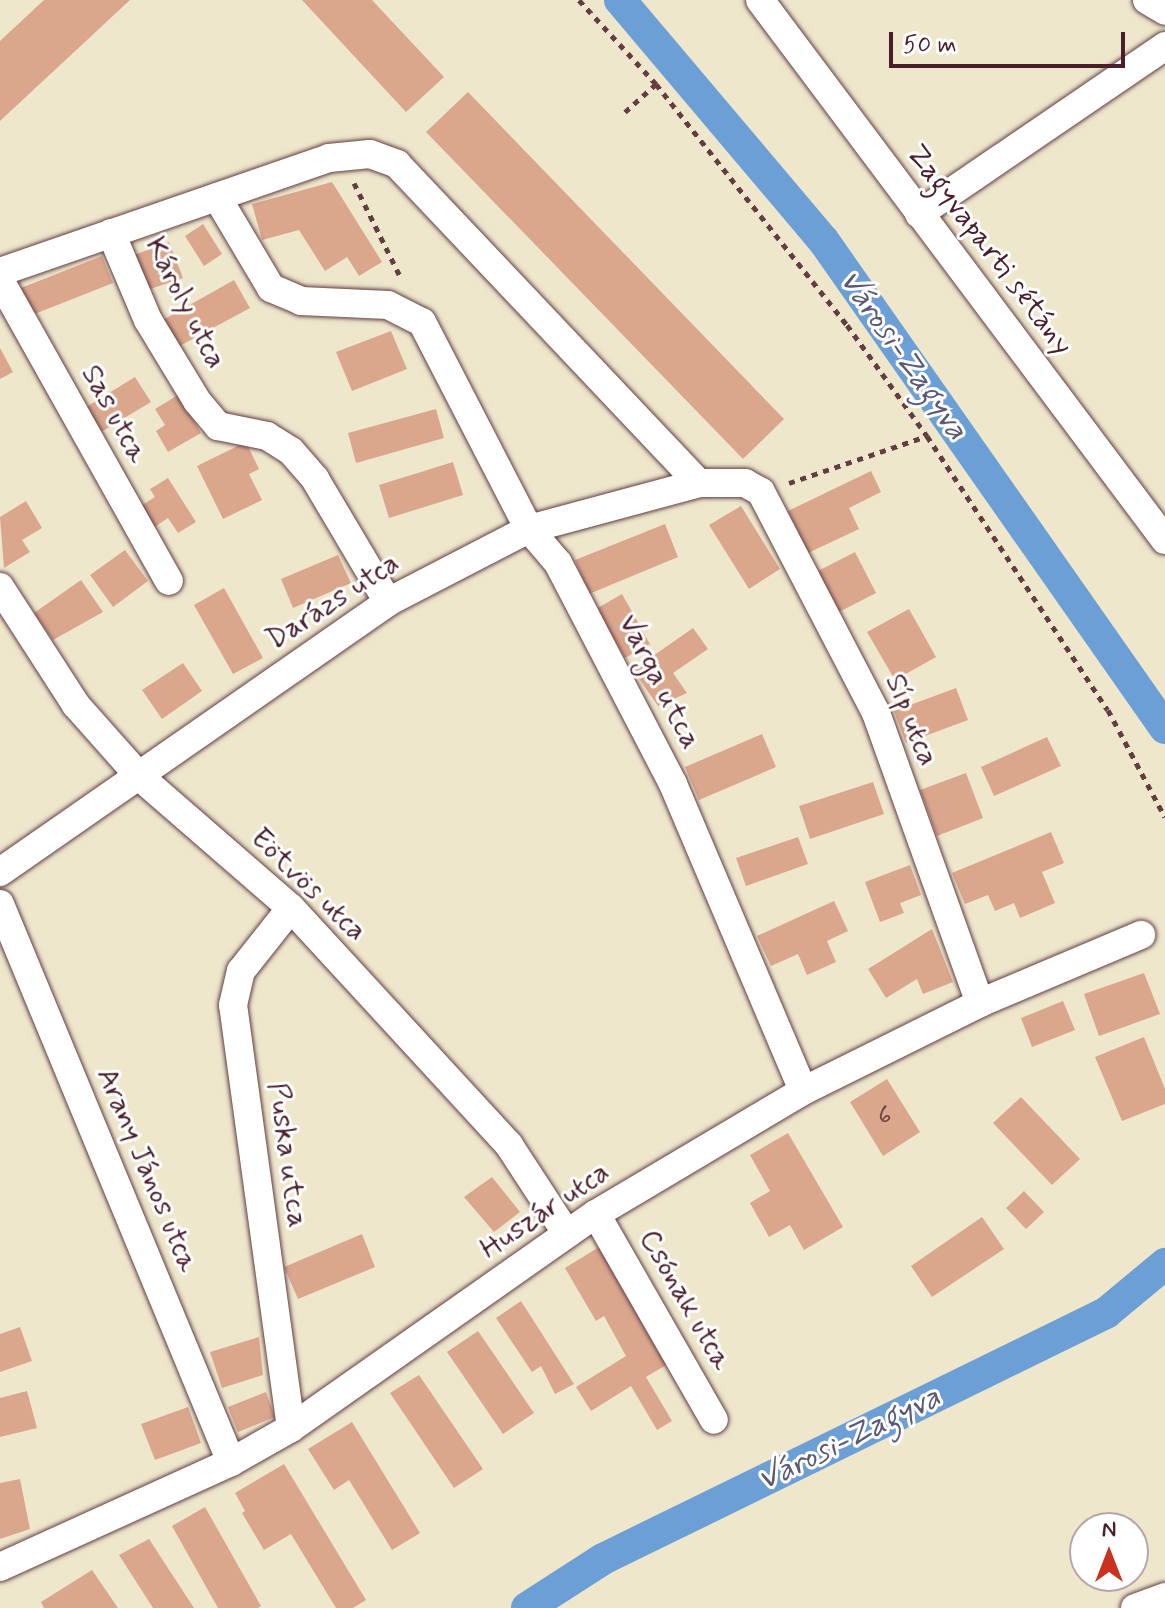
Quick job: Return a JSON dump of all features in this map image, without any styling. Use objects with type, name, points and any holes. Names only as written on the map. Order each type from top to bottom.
[{"type":"street","name":"Zagyvaparti sétány","points":[[760,0],[1165,540]]},
{"type":"street","points":[[1147,0],[1165,11]]},
{"type":"street","points":[[919,214],[1165,46]]},
{"type":"street","points":[[0,272],[341,157],[370,154],[397,164],[699,483]]},
{"type":"street","points":[[217,197],[271,288],[301,301],[388,305],[422,322]]},
{"type":"street","name":"Károly utca","points":[[111,233],[148,320],[197,401],[218,426],[267,436],[291,451],[315,479],[388,602]]},
{"type":"street","name":"Sas utca","points":[[0,280],[169,581]]},
{"type":"street","name":"Varga utca","points":[[422,322],[529,529],[558,563],[673,784],[803,1091]]},
{"type":"street","name":"Darázs utca","points":[[0,872],[388,602],[529,529],[699,483],[753,488]]},
{"type":"street","name":"Síp utca","points":[[753,488],[876,713],[980,1003]]},
{"type":"street","name":"Eötvös utca","points":[[0,587],[76,705],[139,776],[291,908],[509,1145],[567,1234]]},
{"type":"street","name":"Arany János utca","points":[[0,904],[231,1462]]},
{"type":"street","name":"Puska utca","points":[[291,908],[241,971],[233,1005],[291,1428]]},
{"type":"street","name":"Huszár utca","points":[[0,1567],[231,1462],[291,1428],[596,1214],[803,1091],[980,1003],[1141,935]]},
{"type":"street","name":"Csónak utca","points":[[596,1214],[714,1420]]},
{"type":"street","points":[[1135,1608],[1165,1597]]},
{"type":"path","points":[[579,0],[656,84],[847,325],[927,436],[1108,710],[1165,817]]},
{"type":"path","points":[[625,112],[656,84]]},
{"type":"path","points":[[341,157],[422,322]]},
{"type":"path","points":[[753,488],[927,436]]},
{"type":"building","points":[[44,0],[130,0],[0,121],[0,41]]},
{"type":"building","points":[[302,0],[372,0],[444,77],[406,112]]},
{"type":"building","points":[[468,92],[784,419],[743,459],[426,132]]},
{"type":"building","points":[[332,182],[382,262],[359,276],[347,257],[325,271],[299,230],[262,240],[252,204]]},
{"type":"building","points":[[203,224],[222,254],[204,266],[185,236]]},
{"type":"building","points":[[169,242],[183,278],[147,290],[134,255]]},
{"type":"building","points":[[102,256],[113,283],[32,315],[21,288]]},
{"type":"building","points":[[234,280],[250,308],[176,348],[161,321]]},
{"type":"building","points":[[391,331],[407,369],[352,391],[336,352]]},
{"type":"building","points":[[0,348],[13,372],[0,379]]},
{"type":"building","points":[[135,377],[151,402],[101,432],[86,407]]},
{"type":"building","points":[[178,395],[201,433],[168,452],[156,431],[165,425],[155,409]]},
{"type":"building","points":[[436,409],[444,438],[356,463],[348,433]]},
{"type":"building","points":[[246,442],[259,469],[249,474],[262,500],[223,519],[197,466]]},
{"type":"building","points":[[453,462],[463,495],[389,518],[379,485]]},
{"type":"building","points":[[871,471],[881,492],[849,508],[859,529],[808,553],[788,511]]},
{"type":"building","points":[[168,478],[196,522],[178,533],[168,518],[153,528],[139,507],[155,497],[150,489]]},
{"type":"building","points":[[26,501],[42,528],[22,540],[30,552],[4,568],[0,517]]},
{"type":"building","points":[[741,506],[780,569],[749,589],[709,525]]},
{"type":"building","points":[[665,524],[678,557],[589,594],[575,560]]},
{"type":"building","points":[[125,550],[148,581],[113,607],[90,575]]},
{"type":"building","points":[[855,552],[876,593],[839,612],[818,571]]},
{"type":"building","points":[[338,555],[351,583],[293,608],[281,579]]},
{"type":"building","points":[[81,580],[103,612],[53,640],[34,613]]},
{"type":"building","points":[[224,588],[263,658],[233,674],[194,605]]},
{"type":"building","points":[[622,594],[650,644],[625,658],[596,609]]},
{"type":"building","points":[[909,609],[936,657],[895,680],[867,632]]},
{"type":"building","points":[[693,628],[708,649],[673,673],[687,693],[658,706],[633,670]]},
{"type":"building","points":[[183,663],[202,691],[162,719],[142,690]]},
{"type":"building","points":[[956,688],[968,720],[906,743],[894,711]]},
{"type":"building","points":[[762,734],[776,767],[699,800],[685,767]]},
{"type":"building","points":[[1047,737],[1061,766],[994,796],[981,767]]},
{"type":"building","points":[[966,773],[983,818],[937,836],[920,790]]},
{"type":"building","points":[[873,782],[884,814],[810,839],[799,806]]},
{"type":"building","points":[[1051,832],[1064,863],[1042,872],[1055,903],[1020,918],[1014,903],[995,911],[988,895],[965,904],[952,873]]},
{"type":"building","points":[[798,837],[808,864],[746,886],[736,858]]},
{"type":"building","points":[[910,865],[921,895],[900,903],[904,913],[880,922],[865,882]]},
{"type":"building","points":[[834,901],[848,931],[827,941],[836,962],[807,975],[798,954],[771,966],[757,936]]},
{"type":"building","points":[[932,929],[953,982],[923,994],[917,979],[886,998],[868,969]]},
{"type":"building","points":[[1144,973],[1160,1014],[1099,1036],[1084,994]]},
{"type":"building","points":[[1063,1001],[1075,1030],[1032,1047],[1021,1018]]},
{"type":"building","points":[[1144,1037],[1165,1089],[1165,1104],[1122,1121],[1095,1057]]},
{"type":"building","points":[[887,1079],[920,1132],[883,1156],[850,1102]]},
{"type":"building","points":[[1021,1097],[1080,1159],[1052,1185],[993,1123]]},
{"type":"building","points":[[788,1133],[843,1227],[804,1250],[790,1225],[769,1237],[750,1203],[770,1191],[750,1155]]},
{"type":"building","points":[[492,1177],[520,1212],[494,1232],[464,1197]]},
{"type":"building","points":[[1024,1191],[1044,1212],[1026,1229],[1006,1208]]},
{"type":"building","points":[[982,1217],[1004,1249],[932,1297],[911,1266]]},
{"type":"building","points":[[362,1234],[375,1267],[298,1299],[284,1267]]},
{"type":"building","points":[[599,1247],[666,1365],[646,1377],[672,1421],[657,1430],[631,1386],[591,1411],[576,1387],[626,1356],[604,1316],[596,1321],[565,1268]]},
{"type":"building","points":[[521,1301],[574,1384],[555,1394],[541,1366],[532,1372],[496,1318]]},
{"type":"building","points":[[20,1327],[32,1361],[0,1372],[0,1334]]},
{"type":"building","points":[[478,1331],[534,1413],[503,1434],[447,1352]]},
{"type":"building","points":[[259,1337],[263,1375],[222,1388],[210,1352]]},
{"type":"building","points":[[419,1375],[483,1469],[454,1488],[390,1393]]},
{"type":"building","points":[[27,1391],[37,1428],[0,1437],[0,1398]]},
{"type":"building","points":[[266,1392],[275,1417],[238,1432],[228,1407]]},
{"type":"building","points":[[188,1407],[201,1443],[155,1460],[141,1424]]},
{"type":"building","points":[[352,1422],[420,1533],[392,1550],[349,1480],[334,1490],[308,1449]]},
{"type":"building","points":[[284,1464],[366,1600],[353,1608],[336,1608],[291,1534],[264,1550],[242,1513],[245,1511],[235,1493]]},
{"type":"building","points":[[20,1479],[30,1529],[0,1539],[0,1483]]},
{"type":"building","points":[[205,1507],[261,1606],[258,1608],[218,1608],[172,1526]]},
{"type":"building","points":[[149,1539],[194,1608],[153,1608],[119,1555]]},
{"type":"building","points":[[92,1570],[118,1608],[44,1608],[41,1602]]},
{"type":"waterway","name":"Városi-Zagyva","points":[[620,0],[823,240],[1165,728]]},
{"type":"waterway","name":"Városi-Zagyva","points":[[527,1608],[603,1559],[1106,1313],[1165,1264]]}]
